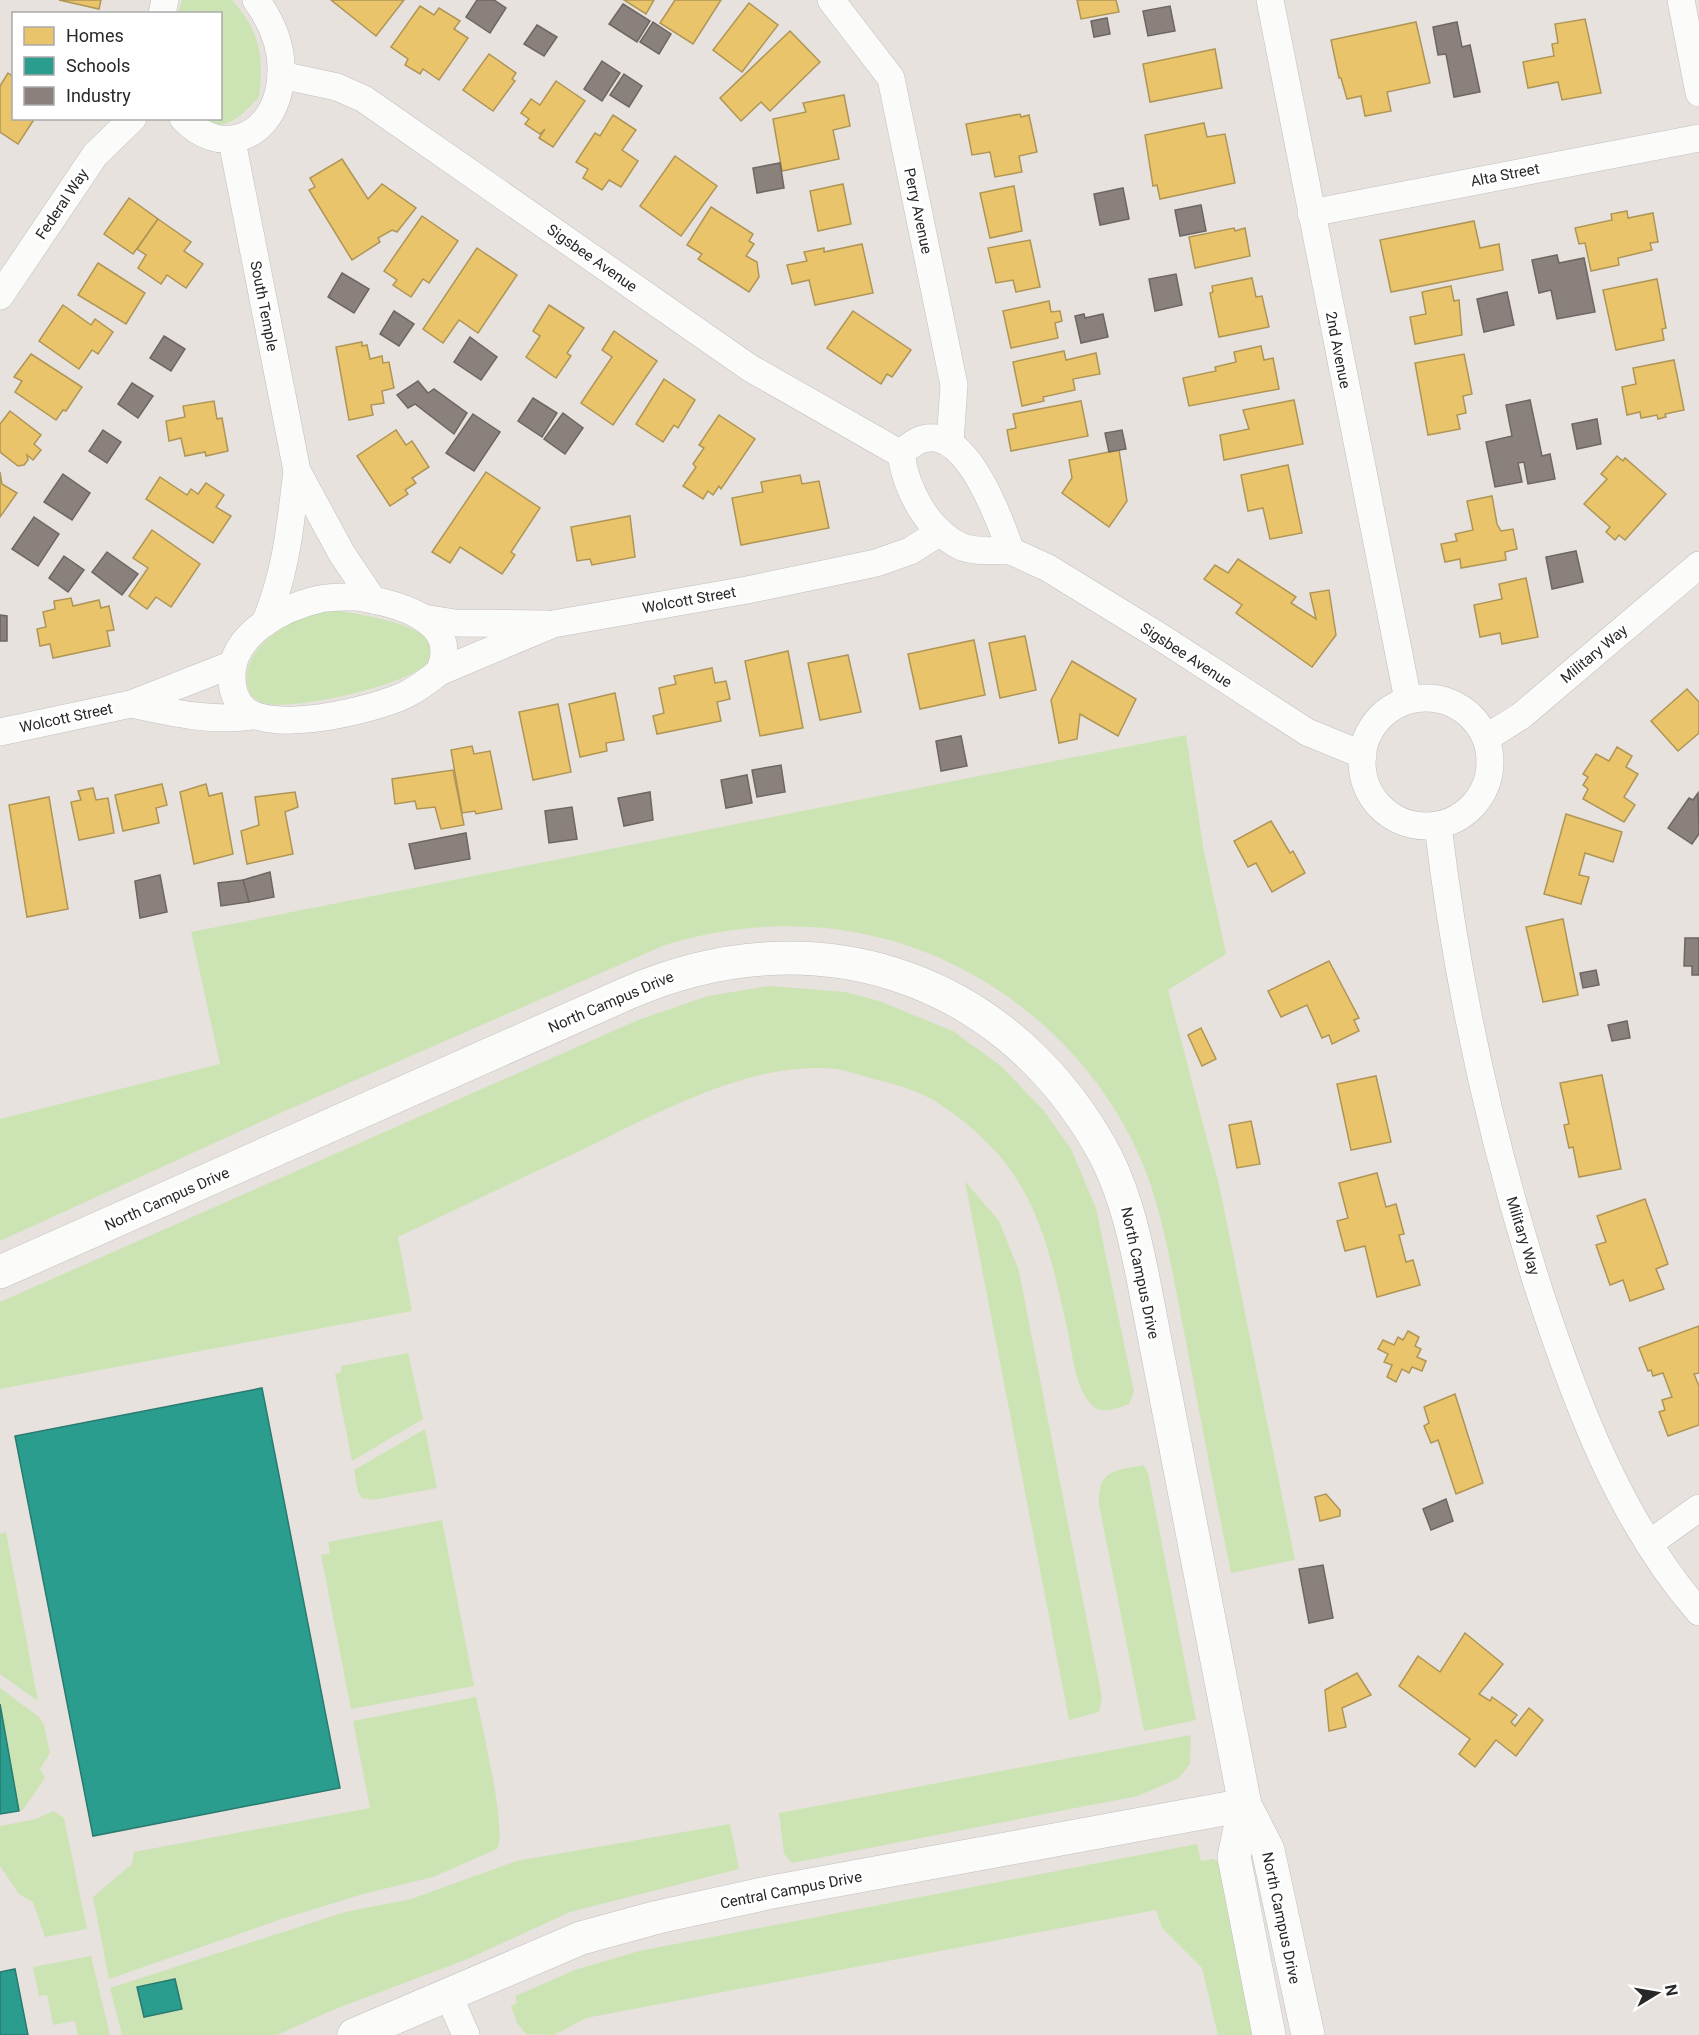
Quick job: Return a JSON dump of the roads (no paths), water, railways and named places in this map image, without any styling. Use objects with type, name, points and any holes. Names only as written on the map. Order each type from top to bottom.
[{"type":"main road","name":"North Campus Drive","points":[[0,1272],[657,980],[715,963],[774,957],[837,960],[872,967],[951,997],[988,1020],[1023,1047],[1052,1077],[1078,1110],[1100,1146],[1119,1187],[1133,1229],[1142,1273],[1245,1805],[1268,1850],[1308,2035]]},
{"type":"main road","name":"North Campus Drive","points":[[1245,1805],[1234,1857],[1269,2035]]},
{"type":"main road","name":"Central Campus Drive","points":[[354,2035],[581,1938],[658,1917],[784,1890],[1245,1805]]},
{"type":"street","points":[[185,120],[201,133],[216,140],[232,141],[246,136],[268,115],[275,104],[281,75],[276,33],[255,0]]},
{"type":"street","name":"Perry Avenue","points":[[831,0],[891,78],[954,385],[950,442]]},
{"type":"street","name":"2nd Avenue","points":[[1270,0],[1408,700]]},
{"type":"street","points":[[1681,0],[1699,93]]},
{"type":"street","name":"Sigsbee Avenue","points":[[281,75],[318,82],[364,99],[750,368],[901,454],[913,493],[940,532],[961,546],[977,550],[1011,551],[1048,568],[1162,638],[1298,727],[1363,755]]},
{"type":"street","name":"Federal Way","points":[[0,296],[95,155],[131,120]]},
{"type":"street","name":"Alta Street","points":[[1311,213],[1699,138]]},
{"type":"street","name":"South Temple","points":[[232,141],[297,471],[290,542],[275,599],[265,623]]},
{"type":"street","points":[[901,454],[909,446],[920,441],[940,439],[959,448],[998,515],[1011,551]]},
{"type":"street","name":"South Temple","points":[[297,471],[342,554],[372,600]]},
{"type":"street","name":"Wolcott Street","points":[[131,704],[182,715],[228,720],[254,716],[276,720],[302,719],[356,711],[404,696],[439,672],[553,624],[747,590],[876,563],[910,551],[940,532]]},
{"type":"street","name":"Military Way","points":[[1486,738],[1521,716],[1699,565]]},
{"type":"street","points":[[254,716],[242,708],[235,698],[232,686],[232,664],[242,645],[265,623],[282,613],[322,598],[357,597],[388,603],[423,618],[454,623],[553,624]]},
{"type":"street","points":[[423,618],[443,640],[445,651],[439,672]]},
{"type":"street","name":"Wolcott Street","points":[[0,732],[131,704],[232,664]]},
{"type":"street","points":[[1439,699],[1459,706],[1475,720],[1486,738],[1491,761],[1488,783],[1476,804],[1459,819],[1438,826],[1418,827],[1399,821],[1383,810],[1370,794],[1363,775],[1363,755],[1367,737],[1377,721],[1391,709],[1408,700],[1439,699]]},
{"type":"street","name":"Military Way","points":[[1438,826],[1448,906],[1481,1079],[1510,1196],[1552,1330],[1612,1479],[1650,1543],[1699,1612]]},
{"type":"street","points":[[1650,1543],[1699,1508]]},
{"type":"street","points":[[448,1994],[466,2035]]}]
